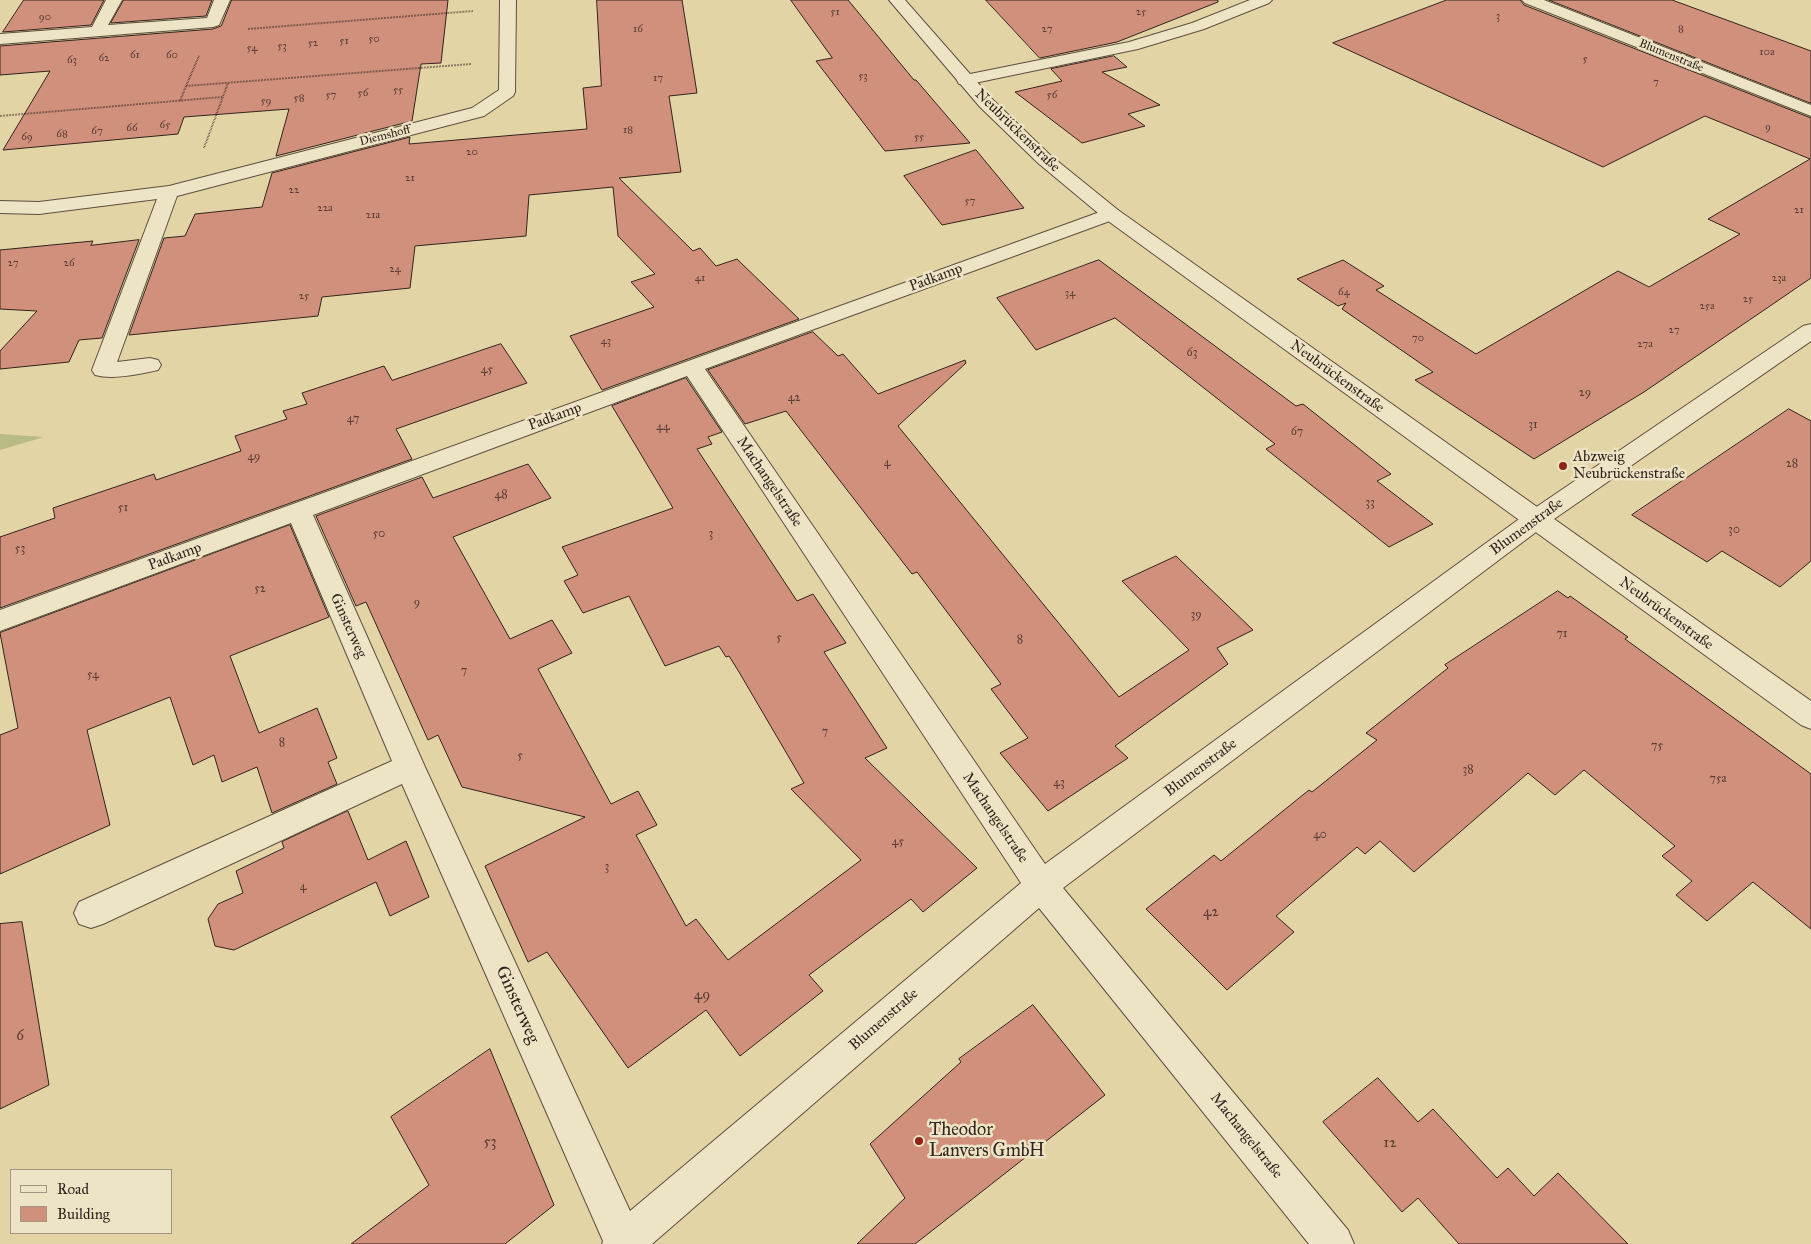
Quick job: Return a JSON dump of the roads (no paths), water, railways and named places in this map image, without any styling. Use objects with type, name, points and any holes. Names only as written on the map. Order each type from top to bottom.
[{"type":"street","points":[[97,31],[114,0]]},
{"type":"street","points":[[0,39],[97,31],[211,27],[222,0]]},
{"type":"street","name":"Neubrückenstraße","points":[[897,0],[965,80],[1044,159],[1111,214],[1811,718]]},
{"type":"street","points":[[965,80],[1132,46],[1198,26],[1264,0]]},
{"type":"street","name":"Blumenstraße","points":[[1530,0],[1811,111]]},
{"type":"street","name":"Diemshoff","points":[[0,207],[39,208],[169,192],[478,112],[507,92],[508,4]]},
{"type":"street","points":[[150,365],[103,370],[169,192]]},
{"type":"street","name":"Padkamp","points":[[0,621],[1111,214]]},
{"type":"street","name":"Blumenstraße","points":[[623,1243],[1041,886],[1535,520],[1811,331]]},
{"type":"street","name":"Machangelstraße","points":[[692,366],[1041,886],[1334,1244]]},
{"type":"street","name":"Ginsterweg","points":[[299,512],[410,767],[623,1243]]},
{"type":"street","points":[[91,913],[410,767]]},
{"type":"place","name":"Abzweig Neubrückenstraße","points":[[1563,466]]},
{"type":"place","name":"Theodor Lanvers GmbH","points":[[919,1141]]}]
